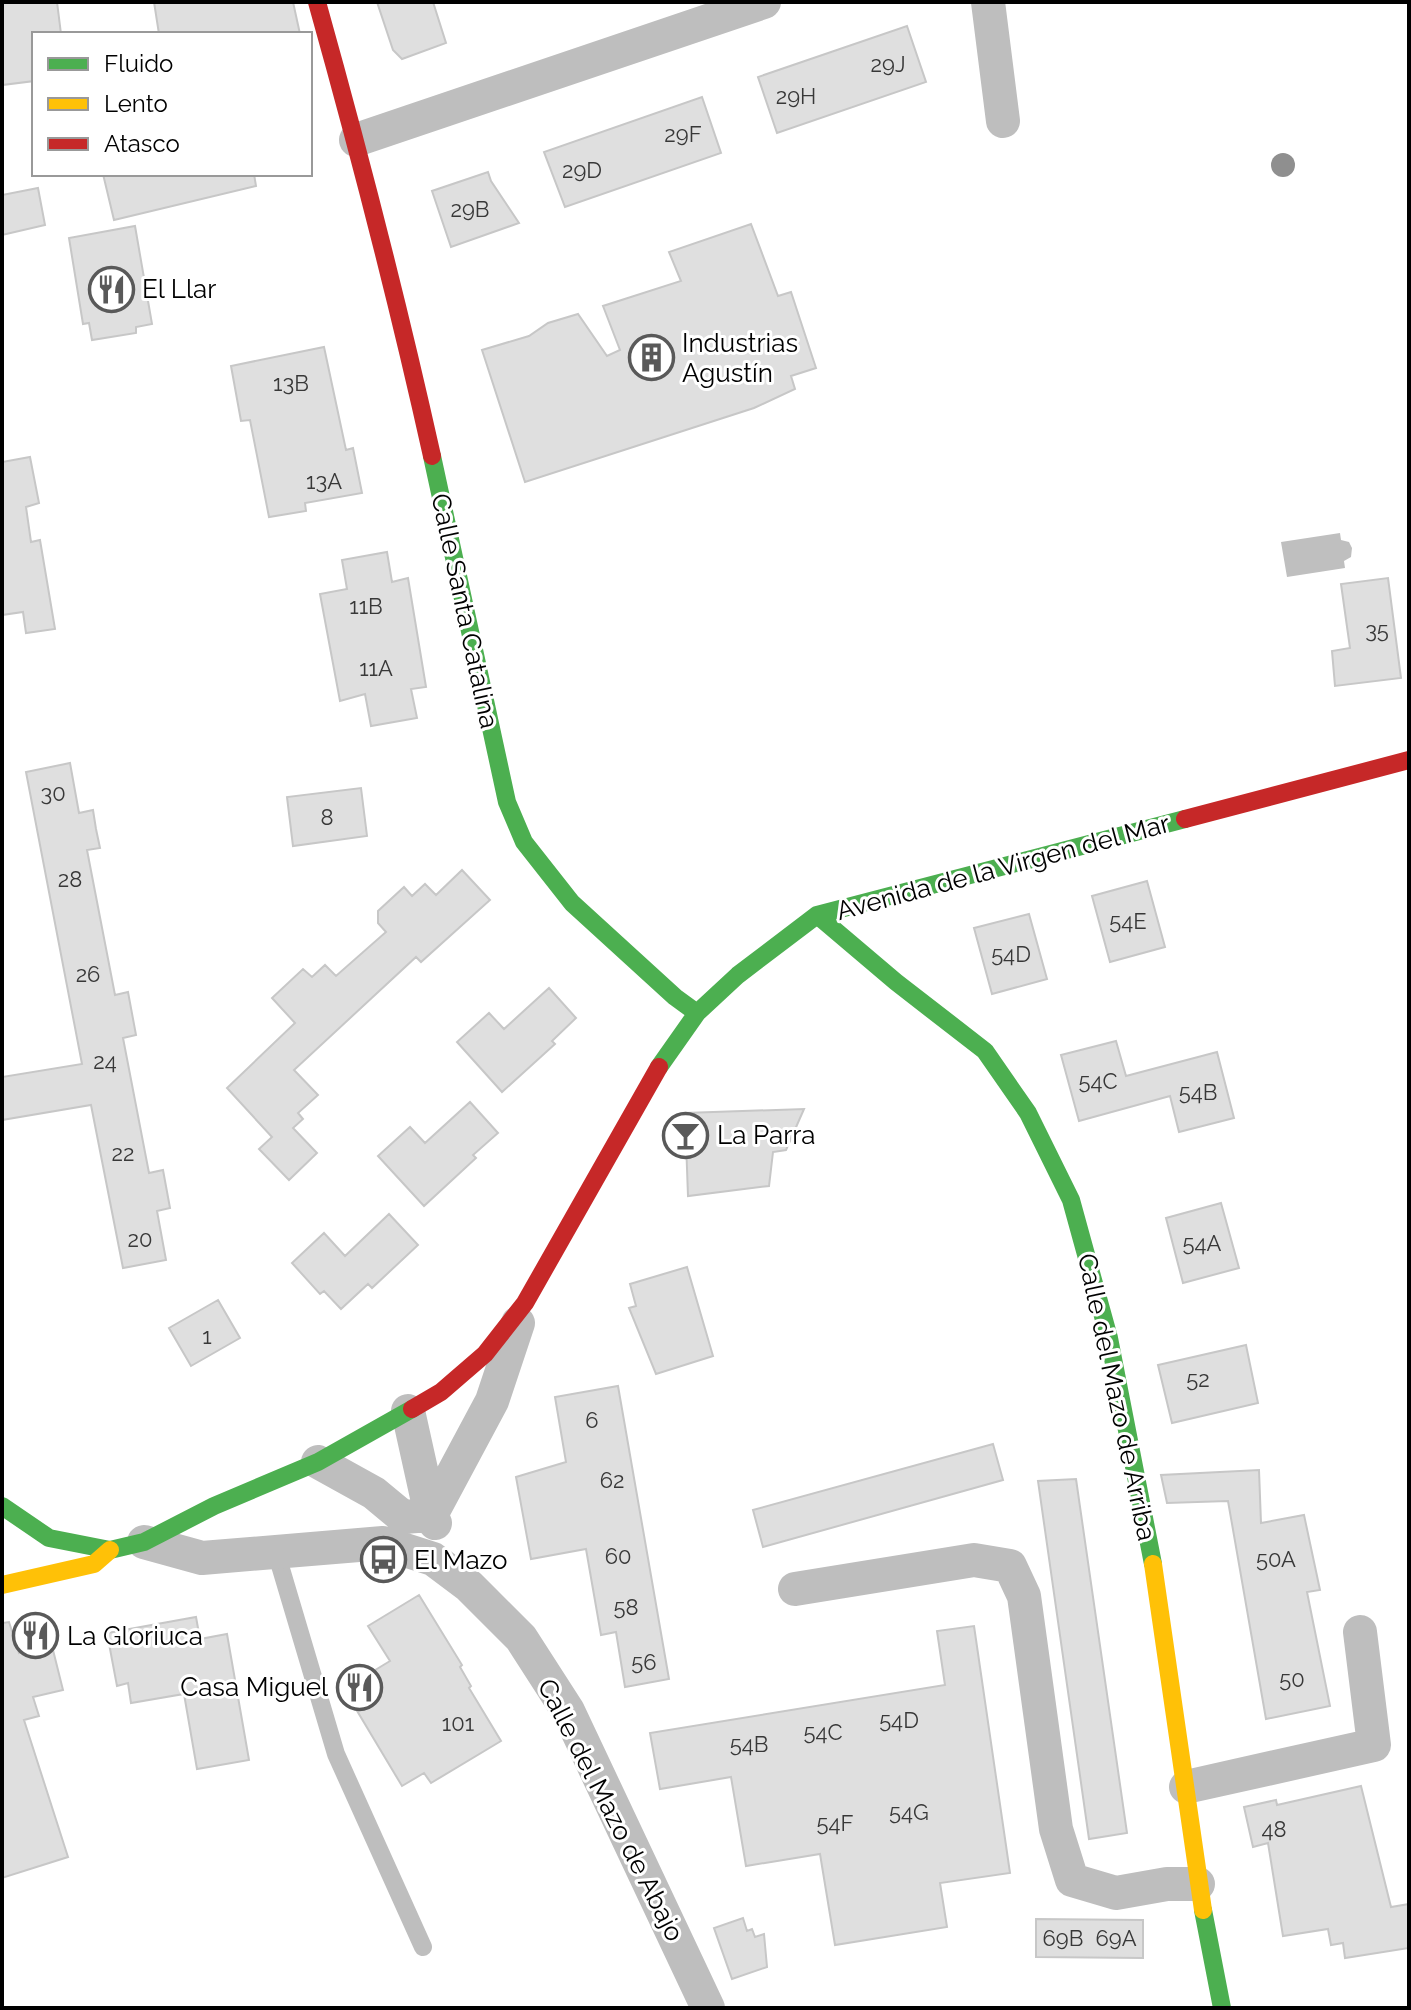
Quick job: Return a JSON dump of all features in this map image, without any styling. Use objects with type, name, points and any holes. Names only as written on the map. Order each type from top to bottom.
[{"type":"street","name":"Calle Santa Catalina","points":[[317,2],[356,140],[407,343],[507,802],[524,842],[572,903],[675,997],[697,1013]]},
{"type":"street","points":[[356,140],[764,2]]},
{"type":"street","points":[[988,2],[1003,121]]},
{"type":"street","name":"Avenida de la Virgen del Mar","points":[[2,1506],[49,1538],[110,1550],[144,1542],[214,1506],[318,1462],[441,1392],[485,1354],[525,1303],[659,1067],[697,1013],[738,975],[817,915],[1409,760]]},
{"type":"street","name":"Calle del Mazo de Arriba","points":[[817,915],[985,1051],[1028,1113],[1071,1200],[1109,1338],[1155,1575],[1198,1884],[1222,2008]]},
{"type":"street","points":[[318,1462],[374,1493],[403,1517],[431,1515],[492,1401],[525,1303]]},
{"type":"street","name":"Calle del Mazo de Abajo","points":[[408,1411],[431,1515],[469,1586]]},
{"type":"street","name":"Avenida de la Virgen del Mar","points":[[144,1542],[202,1558],[383,1543]]},
{"type":"street","name":"Calle del Mazo de Abajo","points":[[383,1543],[433,1559],[469,1586],[521,1638],[568,1711],[708,2008]]},
{"type":"street","name":"Avenida de la Virgen del Mar","points":[[2,1585],[94,1564],[110,1550]]},
{"type":"street","points":[[795,1589],[974,1560],[1010,1566],[1024,1596],[1056,1829],[1072,1880],[1116,1893],[1167,1884],[1198,1884]]},
{"type":"street","points":[[1186,1787],[1374,1745],[1360,1632]]},
{"type":"lane","points":[[276,1552],[336,1754],[423,1947]]},
{"type":"shaded area","points":[[1340,533],[1341,540],[1349,542],[1352,548],[1351,557],[1344,561],[1345,568],[1287,577],[1281,542]]},
{"type":"building","points":[[2,2],[57,2],[61,32],[32,32],[32,81],[2,85]]},
{"type":"building","points":[[154,2],[293,2],[300,32],[159,32]]},
{"type":"building","points":[[377,2],[433,2],[446,43],[402,59],[393,50]]},
{"type":"building","points":[[907,26],[926,82],[777,133],[758,77]]},
{"type":"building","points":[[702,97],[721,153],[565,207],[544,152]]},
{"type":"building","points":[[488,172],[519,223],[451,247],[432,191]]},
{"type":"building","points":[[103,176],[254,176],[256,186],[114,220]]},
{"type":"building","points":[[38,188],[45,225],[2,235],[2,195]]},
{"type":"building","name":"Industrias Agustín","points":[[751,224],[778,296],[791,292],[816,368],[791,376],[795,389],[754,408],[525,482],[482,350],[529,336],[548,323],[578,314],[607,356],[620,350],[603,306],[681,281],[669,252]]},
{"type":"building","name":"El Llar","points":[[135,226],[152,324],[136,327],[136,333],[92,340],[89,323],[83,324],[69,238]]},
{"type":"building","points":[[324,347],[346,450],[353,448],[362,493],[305,503],[306,511],[269,517],[250,420],[241,421],[231,366]]},
{"type":"building","points":[[30,457],[39,503],[26,507],[31,542],[40,540],[55,629],[26,633],[23,612],[2,615],[2,462]]},
{"type":"building","points":[[387,552],[392,582],[408,578],[426,687],[411,689],[417,718],[371,726],[365,694],[340,701],[320,594],[347,589],[342,560]]},
{"type":"building","points":[[1388,578],[1401,678],[1335,686],[1332,651],[1350,648],[1341,584]]},
{"type":"building","points":[[70,763],[79,813],[93,810],[100,848],[87,850],[115,995],[128,992],[136,1035],[123,1038],[149,1173],[163,1170],[170,1208],[157,1211],[166,1260],[123,1268],[91,1105],[2,1120],[2,1077],[82,1064],[26,772]]},
{"type":"building","points":[[361,788],[367,836],[293,846],[287,797]]},
{"type":"building","points":[[462,870],[490,900],[421,962],[416,957],[294,1070],[318,1095],[298,1113],[303,1119],[293,1128],[317,1153],[289,1180],[259,1149],[272,1137],[227,1088],[295,1023],[272,998],[303,969],[312,977],[325,965],[336,976],[386,932],[378,923],[378,911],[404,887],[412,896],[425,884],[436,895]]},
{"type":"building","points":[[1147,881],[1165,947],[1110,962],[1092,896]]},
{"type":"building","points":[[1029,914],[1047,979],[992,994],[974,928]]},
{"type":"building","points":[[549,988],[576,1018],[552,1041],[555,1044],[502,1092],[457,1042],[489,1013],[504,1029]]},
{"type":"building","points":[[1116,1041],[1126,1076],[1217,1052],[1234,1118],[1179,1132],[1170,1096],[1079,1121],[1061,1055]]},
{"type":"building","points":[[470,1102],[498,1133],[424,1206],[378,1156],[410,1127],[425,1143]]},
{"type":"building","points":[[804,1109],[786,1150],[773,1152],[769,1186],[688,1196],[685,1113]]},
{"type":"building","points":[[1221,1203],[1239,1268],[1183,1283],[1166,1218]]},
{"type":"building","points":[[389,1214],[418,1245],[372,1288],[368,1284],[341,1309],[324,1291],[320,1294],[292,1263],[324,1233],[345,1256]]},
{"type":"building","points":[[687,1267],[713,1356],[656,1374],[629,1308],[636,1306],[630,1284]]},
{"type":"building","points":[[218,1300],[240,1338],[191,1366],[169,1328]]},
{"type":"building","points":[[1246,1345],[1258,1403],[1172,1423],[1158,1365]]},
{"type":"building","points":[[618,1386],[669,1679],[625,1687],[616,1632],[601,1635],[586,1549],[531,1559],[516,1477],[566,1462],[555,1397]]},
{"type":"building","points":[[993,1444],[1003,1480],[763,1547],[753,1510]]},
{"type":"building","points":[[1259,1470],[1261,1523],[1304,1515],[1320,1590],[1307,1592],[1330,1706],[1266,1719],[1228,1501],[1167,1503],[1161,1475]]},
{"type":"building","points":[[1076,1479],[1127,1833],[1089,1839],[1038,1481]]},
{"type":"building","points":[[419,1595],[462,1665],[460,1667],[471,1686],[469,1688],[501,1741],[431,1783],[424,1773],[402,1786],[344,1689],[390,1661],[368,1626]]},
{"type":"building","points":[[196,1617],[200,1639],[227,1634],[249,1760],[197,1769],[184,1694],[131,1703],[128,1683],[117,1686],[107,1633]]},
{"type":"building","points":[[9,1622],[19,1653],[22,1652],[17,1634],[47,1626],[63,1690],[33,1697],[39,1716],[24,1720],[68,1857],[2,1878],[2,1623]]},
{"type":"building","points":[[974,1626],[1010,1873],[940,1883],[947,1927],[835,1945],[820,1854],[746,1866],[731,1777],[660,1789],[650,1733],[945,1685],[937,1631]]},
{"type":"building","points":[[1361,1786],[1391,1907],[1409,1904],[1409,1948],[1345,1958],[1343,1943],[1331,1945],[1328,1929],[1283,1936],[1268,1843],[1253,1847],[1244,1807],[1276,1800],[1277,1805]]},
{"type":"building","points":[[743,1918],[747,1931],[752,1929],[755,1937],[764,1934],[767,1967],[732,1979],[714,1928]]},
{"type":"building","points":[[1036,1919],[1143,1920],[1143,1958],[1036,1957]]},
{"type":"traffic: fast","points":[[432,456],[507,802],[524,842],[572,903],[675,997],[697,1013]]},
{"type":"traffic: fast","points":[[659,1067],[697,1013],[738,975],[817,915],[1185,819]]},
{"type":"traffic: fast","points":[[817,915],[985,1051],[1028,1113],[1071,1200],[1109,1338],[1153,1564]]},
{"type":"traffic: fast","points":[[2,1506],[49,1538],[110,1550],[144,1542],[214,1506],[318,1462],[412,1409]]},
{"type":"traffic: fast","points":[[1203,1910],[1222,2008]]},
{"type":"traffic: slow","points":[[2,1585],[94,1564],[110,1550]]},
{"type":"traffic: slow","points":[[1153,1564],[1203,1910]]},
{"type":"traffic: jam","points":[[317,2],[378,228],[432,456]]},
{"type":"traffic: jam","points":[[1185,819],[1409,760]]},
{"type":"traffic: jam","points":[[412,1409],[441,1392],[485,1354],[525,1303],[659,1067]]},
{"type":"place","name":"El Llar","points":[[111,289]]},
{"type":"place","name":"Industrias Agustín","points":[[651,358]]},
{"type":"place","name":"La Parra","points":[[686,1135]]},
{"type":"place","name":"El Mazo","points":[[383,1560]]},
{"type":"place","name":"La Gloriuca","points":[[36,1636]]},
{"type":"place","name":"Casa Miguel","points":[[359,1687]]}]
